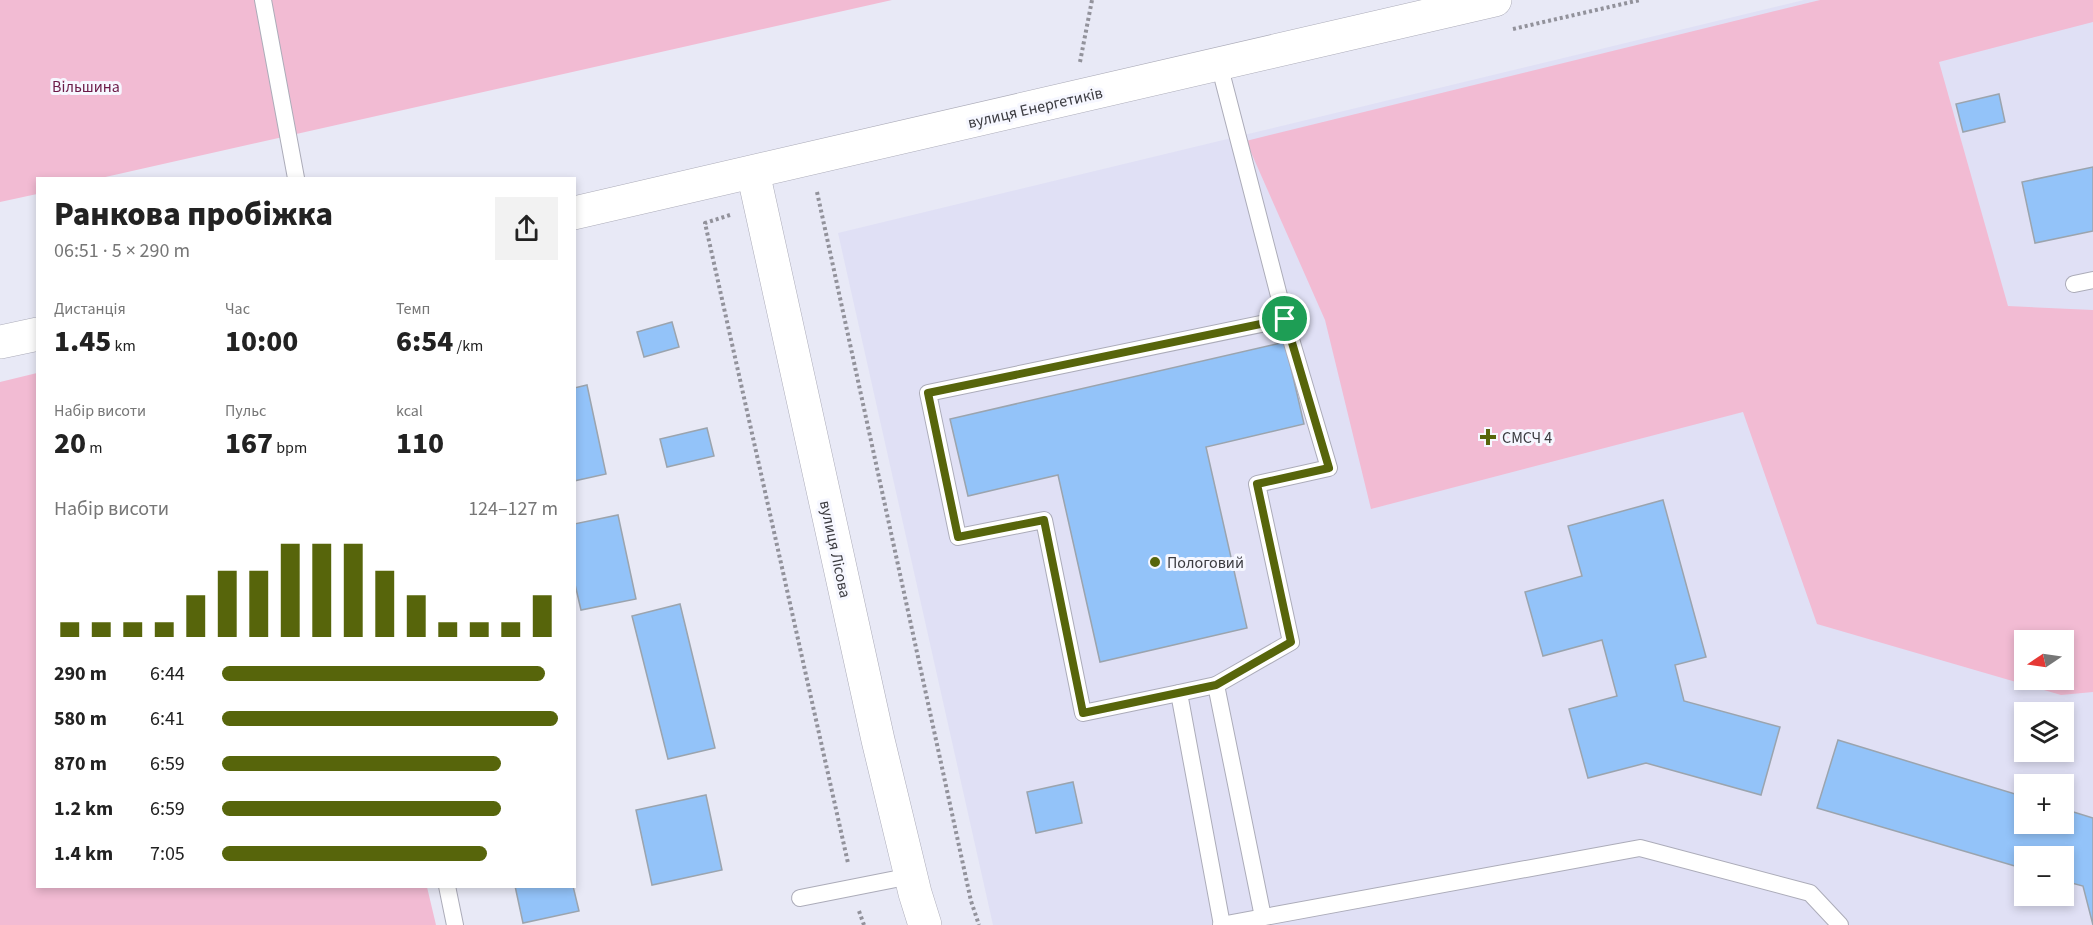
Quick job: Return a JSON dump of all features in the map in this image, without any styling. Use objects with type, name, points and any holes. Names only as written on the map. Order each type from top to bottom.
[{"type":"main road","name":"вулиця Енергетиків","points":[[576,213],[1219,64],[1498,16]]},
{"type":"main road","name":"вулиця Лісова","points":[[753,172],[878,740],[925,925]]},
{"type":"main road","points":[[0,342],[36,334]]},
{"type":"lane","points":[[263,0],[296,177]]},
{"type":"lane","points":[[1219,64],[1285,319],[1329,468],[1257,484],[1291,642],[1216,685],[1083,713],[1044,520],[958,537],[928,393],[1285,319]]},
{"type":"lane","points":[[2074,284],[2093,280]]},
{"type":"lane","points":[[1216,685],[1263,917]]},
{"type":"lane","points":[[1179,693],[1222,925],[1640,848],[1810,893],[1840,925]]},
{"type":"lane","points":[[800,898],[911,876]]},
{"type":"lane","points":[[447,888],[455,925]]},
{"type":"path","points":[[1072,98],[1092,0]]},
{"type":"path","points":[[1498,16],[1640,0]]},
{"type":"path","points":[[828,189],[705,223],[853,888],[864,925]]},
{"type":"path","points":[[817,192],[971,901],[979,925]]},
{"type":"shaded area","name":"СМСЧ 4","points":[[1804,0],[2093,0],[2093,925],[993,925],[838,233]]},
{"type":"green space","name":"Вільшина","points":[[0,0],[892,0],[105,177],[36,177],[36,194],[0,202]]},
{"type":"green space","points":[[1820,0],[2093,0],[2093,22],[1939,62],[2008,306],[2093,310],[2093,692],[2061,695],[2044,690],[2074,690],[2074,630],[2014,630],[2014,681],[1817,624],[1743,412],[1371,509],[1325,320],[1246,141]]},
{"type":"green space","points":[[36,373],[36,888],[427,888],[436,925],[0,925],[0,382]]},
{"type":"building","points":[[1999,94],[2005,122],[1963,132],[1956,104]]},
{"type":"building","points":[[2093,167],[2093,231],[2035,243],[2022,182]]},
{"type":"building","points":[[672,322],[679,347],[644,357],[637,332]]},
{"type":"building","name":"Пологовий","points":[[1285,342],[1304,424],[1206,447],[1247,628],[1100,662],[1058,475],[968,496],[950,419]]},
{"type":"building","points":[[587,385],[606,474],[576,481],[576,388]]},
{"type":"building","points":[[707,428],[714,456],[667,467],[660,439]]},
{"type":"building","points":[[1663,500],[1706,657],[1675,665],[1684,701],[1780,727],[1761,795],[1646,763],[1588,778],[1569,709],[1617,696],[1602,640],[1543,656],[1525,592],[1582,576],[1568,526]]},
{"type":"building","points":[[618,515],[636,599],[581,610],[576,589],[576,524]]},
{"type":"building","points":[[680,604],[715,748],[668,759],[632,616]]},
{"type":"building","points":[[1838,740],[2014,794],[2014,834],[2074,834],[2074,812],[2093,818],[2093,925],[2083,886],[2074,884],[2074,846],[2014,846],[2014,866],[1817,808]]},
{"type":"building","points":[[1073,782],[1082,823],[1036,833],[1027,792]]},
{"type":"building","points":[[706,795],[722,870],[652,885],[636,810]]},
{"type":"building","points":[[515,888],[573,888],[579,911],[523,923]]},
{"type":"place","name":"СМСЧ 4","points":[[1488,437]]},
{"type":"place","name":"Пологовий","points":[[1155,562]]},
{"type":"route","points":[[1285,319],[1329,468],[1257,484],[1291,642],[1216,685],[1083,713],[1044,520],[958,537],[928,393],[1285,319]]}]
